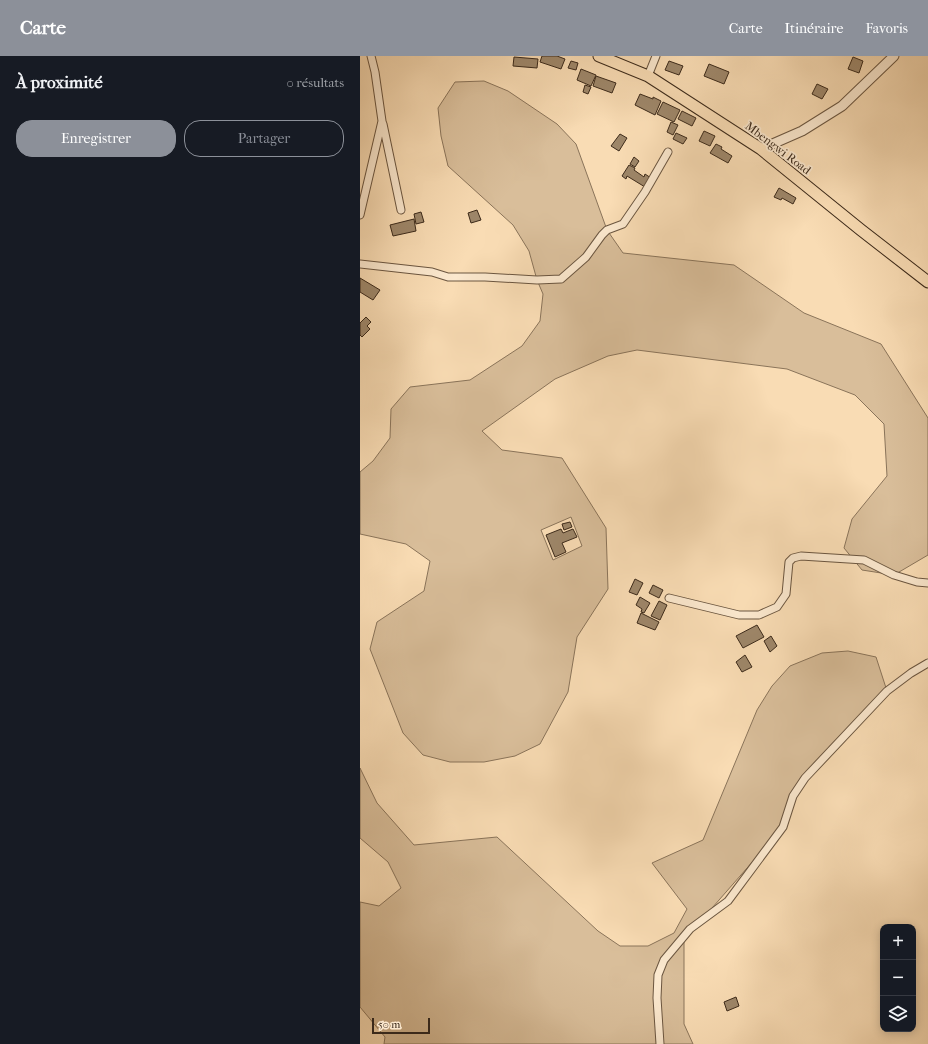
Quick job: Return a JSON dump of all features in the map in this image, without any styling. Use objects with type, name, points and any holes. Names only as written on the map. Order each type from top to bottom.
[{"type":"main road","name":"Mbengwi Road","points":[[599,56],[648,76],[761,149],[928,282]]},
{"type":"street","points":[[371,56],[375,72],[382,121],[401,210]]},
{"type":"street","points":[[648,76],[656,56]]},
{"type":"street","points":[[761,149],[802,131],[842,106],[894,56]]},
{"type":"street","points":[[360,215],[382,121]]},
{"type":"street","points":[[360,264],[432,272],[448,277],[485,277],[537,280],[561,279],[586,257],[602,235],[608,230],[623,224],[645,192],[668,152]]},
{"type":"street","points":[[669,598],[739,614],[759,615],[777,607],[786,594],[789,562],[793,558],[801,556],[864,560],[894,575],[917,582],[928,583]]},
{"type":"street","points":[[660,1044],[657,998],[658,975],[664,960],[690,929],[728,901],[783,827],[793,796],[805,778],[887,691],[911,673],[928,663]]},
{"type":"shaded area","points":[[484,81],[508,91],[557,124],[576,144],[607,230],[623,253],[734,265],[804,313],[881,344],[928,418],[928,555],[894,575],[862,570],[844,548],[852,519],[887,476],[884,424],[855,395],[787,369],[637,350],[608,356],[555,379],[482,431],[502,450],[562,458],[606,528],[608,589],[577,637],[568,692],[540,744],[515,756],[484,762],[450,762],[423,755],[403,733],[370,649],[377,622],[424,591],[430,561],[406,544],[360,534],[360,472],[373,461],[390,438],[391,409],[410,387],[470,380],[522,346],[540,321],[543,294],[537,280],[529,251],[513,225],[448,166],[441,136],[438,108],[455,82]],"holes":[[[571,517],[582,546],[553,560],[541,530]]]},
{"type":"shaded area","points":[[848,651],[876,657],[887,691],[793,796],[783,827],[684,940],[684,1024],[693,1044],[384,1044],[385,1037],[360,1007],[360,902],[379,906],[401,888],[388,862],[360,838],[360,768],[377,803],[414,845],[497,837],[598,931],[620,946],[648,946],[674,933],[687,909],[652,863],[703,840],[757,710],[772,686],[790,666],[822,653]]},
{"type":"building","points":[[542,56],[557,56],[565,59],[561,69],[540,62]]},
{"type":"building","points":[[514,57],[538,59],[537,68],[513,66]]},
{"type":"building","points":[[853,57],[863,61],[859,73],[848,69]]},
{"type":"building","points":[[571,61],[578,63],[576,70],[568,68]]},
{"type":"building","points":[[669,61],[683,66],[679,75],[665,70]]},
{"type":"building","points":[[709,64],[729,72],[724,84],[704,76]]},
{"type":"building","points":[[581,69],[596,75],[591,86],[577,80]]},
{"type":"building","points":[[596,76],[616,83],[612,93],[593,86]]},
{"type":"building","points":[[817,84],[828,89],[822,99],[812,94]]},
{"type":"building","points":[[585,85],[591,87],[588,94],[583,92]]},
{"type":"building","points":[[640,94],[653,99],[653,97],[661,101],[655,115],[635,105]]},
{"type":"building","points":[[663,102],[680,110],[674,122],[657,114]]},
{"type":"building","points":[[682,111],[696,118],[692,126],[678,119]]},
{"type":"building","points":[[671,122],[678,125],[673,135],[667,132]]},
{"type":"building","points":[[704,131],[715,136],[710,146],[699,141]]},
{"type":"building","points":[[676,133],[687,138],[683,144],[673,139]]},
{"type":"building","points":[[620,134],[627,138],[619,151],[611,146]]},
{"type":"building","points":[[716,144],[732,156],[728,163],[710,153]]},
{"type":"building","points":[[634,157],[639,161],[635,167],[630,164]]},
{"type":"building","points":[[629,165],[635,168],[634,170],[644,177],[645,174],[651,178],[645,187],[627,176],[626,179],[622,176]]},
{"type":"building","points":[[779,188],[796,198],[793,204],[782,198],[781,200],[774,197]]},
{"type":"building","points":[[477,210],[481,220],[471,223],[468,213]]},
{"type":"building","points":[[421,212],[424,222],[416,224],[414,214]]},
{"type":"building","points":[[414,219],[416,231],[393,236],[390,225]]},
{"type":"building","points":[[360,278],[380,290],[373,300],[360,292]]},
{"type":"building","points":[[366,317],[371,322],[367,326],[370,329],[362,337],[360,335],[360,323]]},
{"type":"building","points":[[570,522],[572,527],[564,530],[562,524]]},
{"type":"building","points":[[561,529],[563,533],[573,529],[577,537],[562,543],[566,552],[555,557],[546,535]]},
{"type":"building","points":[[635,579],[643,583],[637,595],[629,592]]},
{"type":"building","points":[[653,585],[663,590],[659,598],[649,593]]},
{"type":"building","points":[[640,597],[650,603],[644,613],[641,612],[642,609],[636,605]]},
{"type":"building","points":[[659,601],[667,605],[660,620],[651,616]]},
{"type":"building","points":[[641,613],[659,622],[655,630],[637,623]]},
{"type":"building","points":[[757,625],[764,637],[743,648],[736,636]]},
{"type":"building","points":[[771,636],[777,646],[770,652],[764,641]]},
{"type":"building","points":[[745,655],[752,667],[742,672],[736,662]]},
{"type":"building","points":[[736,997],[739,1006],[727,1011],[724,1002]]}]
